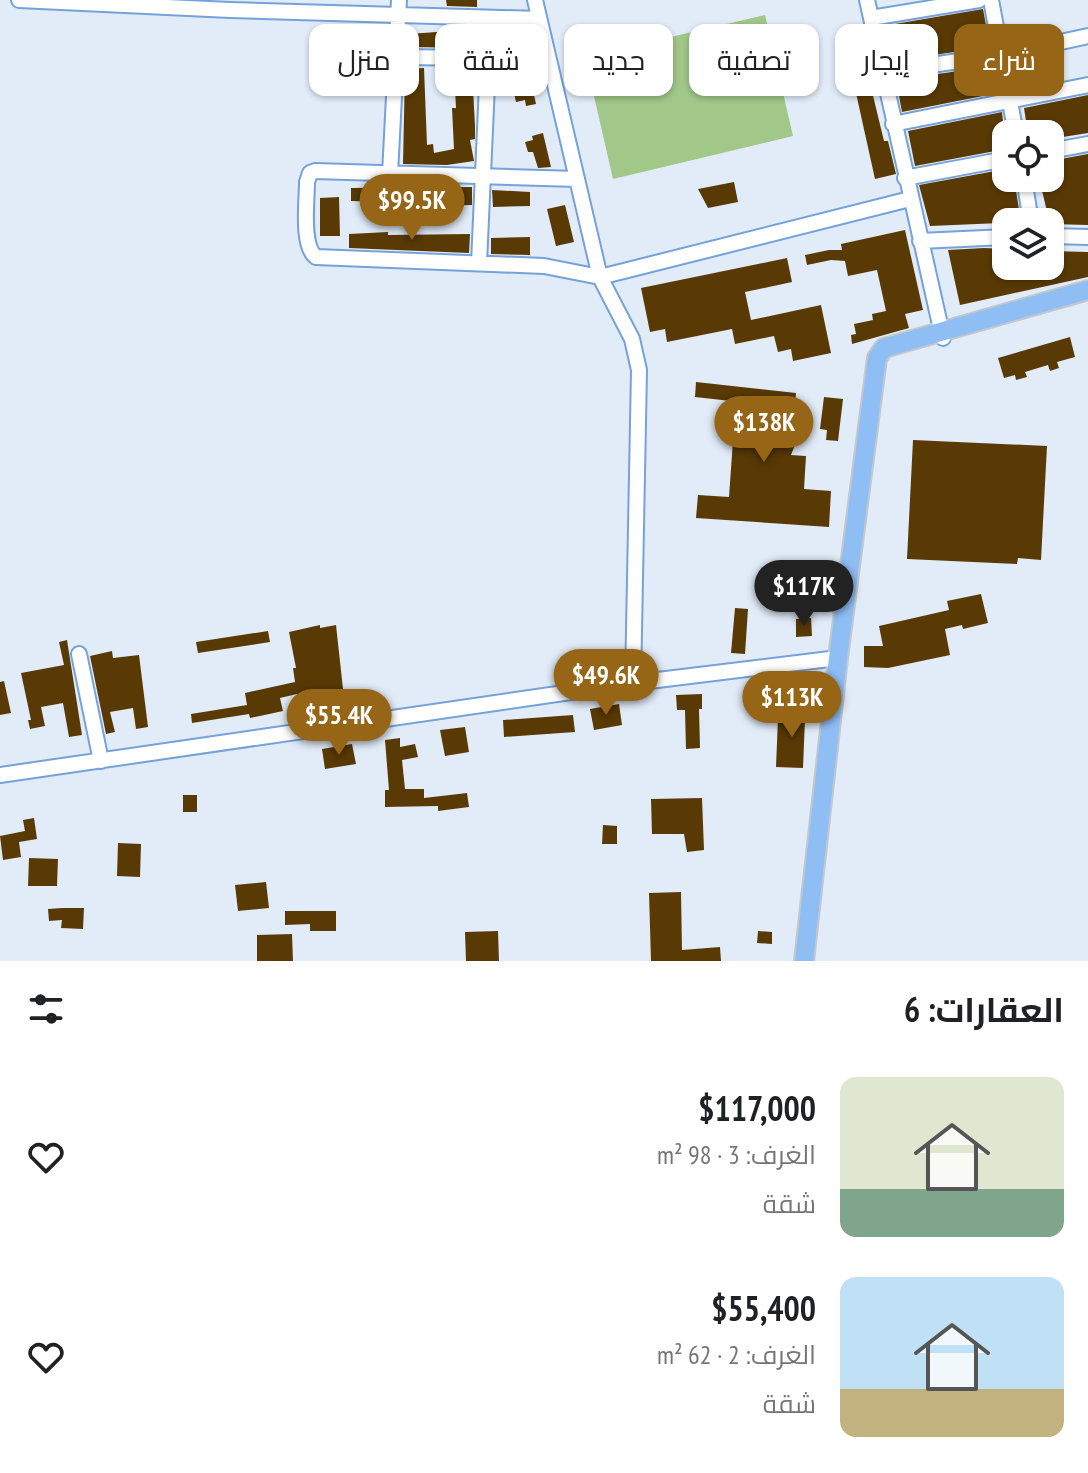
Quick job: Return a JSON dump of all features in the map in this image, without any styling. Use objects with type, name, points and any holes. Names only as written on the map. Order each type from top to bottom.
[{"type":"main road","points":[[943,335],[1088,290]]},
{"type":"main road","points":[[804,961],[838,658],[877,358],[884,348],[1088,298]]},
{"type":"street","points":[[19,0],[398,7],[490,18],[539,19]]},
{"type":"street","points":[[535,0],[600,277],[632,339],[639,370],[633,683]]},
{"type":"street","points":[[867,0],[872,24]]},
{"type":"street","points":[[871,18],[934,4],[979,0]]},
{"type":"street","points":[[991,0],[995,24]]},
{"type":"street","points":[[490,18],[490,24]]},
{"type":"street","points":[[1064,41],[1088,36]]},
{"type":"street","points":[[893,124],[1088,85]]},
{"type":"street","points":[[390,174],[394,96]]},
{"type":"street","points":[[479,263],[486,96]]},
{"type":"street","points":[[887,96],[943,335]]},
{"type":"street","points":[[1009,96],[1013,120]]},
{"type":"street","points":[[1064,148],[1088,144]]},
{"type":"street","points":[[905,178],[992,162]]},
{"type":"street","points":[[577,179],[310,173],[307,182],[307,245],[316,257],[544,266],[600,277],[910,199]]},
{"type":"street","points":[[1064,236],[1088,237]]},
{"type":"street","points":[[920,241],[992,238]]},
{"type":"street","points":[[79,654],[101,761]]},
{"type":"street","points":[[0,775],[633,683],[838,658]]},
{"type":"green space","points":[[765,15],[767,24],[726,24]]},
{"type":"green space","points":[[689,33],[689,96],[784,96],[793,136],[613,179],[594,96],[673,96],[673,36]]},
{"type":"building","points":[[446,0],[477,0],[477,7],[447,6]]},
{"type":"building","points":[[983,9],[986,24],[954,24],[954,52],[938,54],[938,24],[895,24]]},
{"type":"building","points":[[435,32],[435,47],[419,47],[419,33]]},
{"type":"building","points":[[419,68],[424,68],[427,145],[433,144],[434,153],[454,149],[452,108],[456,108],[455,96],[473,96],[475,139],[470,140],[474,161],[447,165],[403,164],[404,96],[419,96]]},
{"type":"building","points":[[954,72],[954,96],[983,96],[902,112],[899,96],[938,96],[938,74]]},
{"type":"building","points":[[1088,95],[1088,133],[1064,137],[1064,120],[1026,120],[1024,108]]},
{"type":"building","points":[[515,96],[534,96],[536,104],[526,106],[525,100],[516,102]]},
{"type":"building","points":[[857,96],[873,96],[896,174],[875,179]]},
{"type":"building","points":[[1002,112],[1003,120],[992,120],[992,152],[915,166],[908,131]]},
{"type":"building","points":[[543,133],[551,167],[538,168],[533,152],[528,152],[525,142]]},
{"type":"building","points":[[1088,154],[1088,225],[1064,224],[1064,208],[1046,208],[1042,192],[1064,192],[1064,158]]},
{"type":"building","points":[[992,172],[992,192],[1016,192],[1019,208],[992,208],[992,223],[930,226],[919,185]]},
{"type":"building","points":[[734,182],[738,202],[708,208],[698,189]]},
{"type":"building","points":[[472,187],[472,205],[423,206],[423,203],[351,201],[351,188]]},
{"type":"building","points":[[492,190],[530,192],[530,206],[493,207]]},
{"type":"building","points":[[339,197],[340,236],[320,236],[320,198]]},
{"type":"building","points":[[565,205],[574,242],[556,246],[547,209]]},
{"type":"building","points":[[905,230],[923,310],[905,314],[909,328],[852,344],[851,335],[856,334],[854,324],[873,320],[872,314],[886,311],[877,270],[848,276],[845,261],[831,260],[807,265],[805,255],[842,250],[841,244]]},
{"type":"building","points":[[388,232],[388,235],[470,234],[469,253],[349,248],[349,234]]},
{"type":"building","points":[[530,237],[530,255],[491,254],[491,238]]},
{"type":"building","points":[[992,248],[992,280],[1064,280],[1064,251],[1088,252],[1088,277],[960,305],[948,250]]},
{"type":"building","points":[[787,258],[792,282],[745,292],[751,320],[821,305],[831,353],[793,361],[791,349],[778,352],[774,336],[735,344],[732,329],[667,342],[665,329],[650,332],[641,288]]},
{"type":"building","points":[[1070,337],[1075,357],[1057,362],[1059,368],[1050,371],[1048,365],[1025,372],[1027,377],[1016,380],[1015,375],[1004,378],[998,358]]},
{"type":"building","points":[[696,382],[796,393],[792,441],[796,442],[791,455],[806,456],[804,489],[831,491],[829,527],[696,518],[698,495],[729,497],[733,440],[736,440],[740,402],[695,397]],"holes":[[[753,428],[779,431],[772,449],[752,447]]]},
{"type":"building","points":[[824,397],[843,399],[838,441],[826,440],[827,430],[820,429]]},
{"type":"building","points":[[913,440],[1047,446],[1041,560],[1018,558],[1017,564],[907,559]]},
{"type":"building","points":[[810,580],[823,582],[822,596],[808,594]]},
{"type":"building","points":[[981,594],[988,623],[963,629],[962,625],[945,629],[950,655],[888,668],[864,667],[864,646],[883,646],[879,626],[949,610],[947,601]]},
{"type":"building","points":[[735,608],[748,609],[745,654],[731,653]]},
{"type":"building","points":[[811,618],[812,636],[796,637],[796,619]]},
{"type":"building","points":[[320,625],[320,628],[336,625],[344,698],[299,705],[297,694],[280,698],[283,711],[250,718],[249,714],[192,723],[191,714],[247,705],[245,693],[295,682],[293,668],[296,668],[289,632]]},
{"type":"building","points":[[268,631],[270,642],[198,653],[196,642]]},
{"type":"building","points":[[67,640],[82,735],[69,737],[63,703],[41,707],[45,726],[30,729],[28,720],[31,720],[21,673],[64,665],[59,642]]},
{"type":"building","points":[[112,651],[113,658],[139,655],[148,727],[136,729],[133,708],[110,712],[115,732],[106,734],[90,656]]},
{"type":"building","points":[[4,681],[11,713],[0,715],[0,682]]},
{"type":"building","points":[[702,694],[702,709],[699,709],[700,748],[686,749],[685,710],[677,710],[676,695]]},
{"type":"building","points":[[798,701],[808,701],[803,768],[776,767],[778,717],[797,718]]},
{"type":"building","points":[[619,704],[622,725],[594,730],[590,709]]},
{"type":"building","points":[[573,715],[575,732],[504,737],[503,720]]},
{"type":"building","points":[[465,727],[469,752],[445,756],[440,730]]},
{"type":"building","points":[[400,738],[400,747],[415,744],[418,757],[402,760],[405,789],[424,789],[424,798],[467,793],[469,807],[438,811],[438,806],[385,807],[385,790],[389,790],[385,740]]},
{"type":"building","points":[[352,744],[356,764],[325,769],[322,749]]},
{"type":"building","points":[[183,795],[197,795],[197,812],[183,812]]},
{"type":"building","points":[[702,798],[704,850],[687,852],[684,834],[652,834],[651,799]]},
{"type":"building","points":[[34,818],[37,839],[19,842],[21,857],[3,860],[0,836],[25,831],[23,820]]},
{"type":"building","points":[[603,825],[617,826],[617,844],[602,844]]},
{"type":"building","points":[[118,843],[141,844],[140,877],[117,876]]},
{"type":"building","points":[[29,858],[58,859],[57,886],[28,886]]},
{"type":"building","points":[[266,882],[269,908],[238,911],[235,885]]},
{"type":"building","points":[[681,892],[682,950],[720,947],[721,961],[651,961],[649,893]]},
{"type":"building","points":[[84,908],[83,929],[61,928],[62,920],[49,921],[48,909]]},
{"type":"building","points":[[285,911],[336,911],[336,931],[310,931],[310,924],[285,925]]},
{"type":"building","points":[[498,931],[499,961],[466,961],[465,932]]},
{"type":"building","points":[[758,931],[772,932],[772,944],[757,943]]},
{"type":"building","points":[[292,934],[293,961],[257,961],[257,935]]}]
